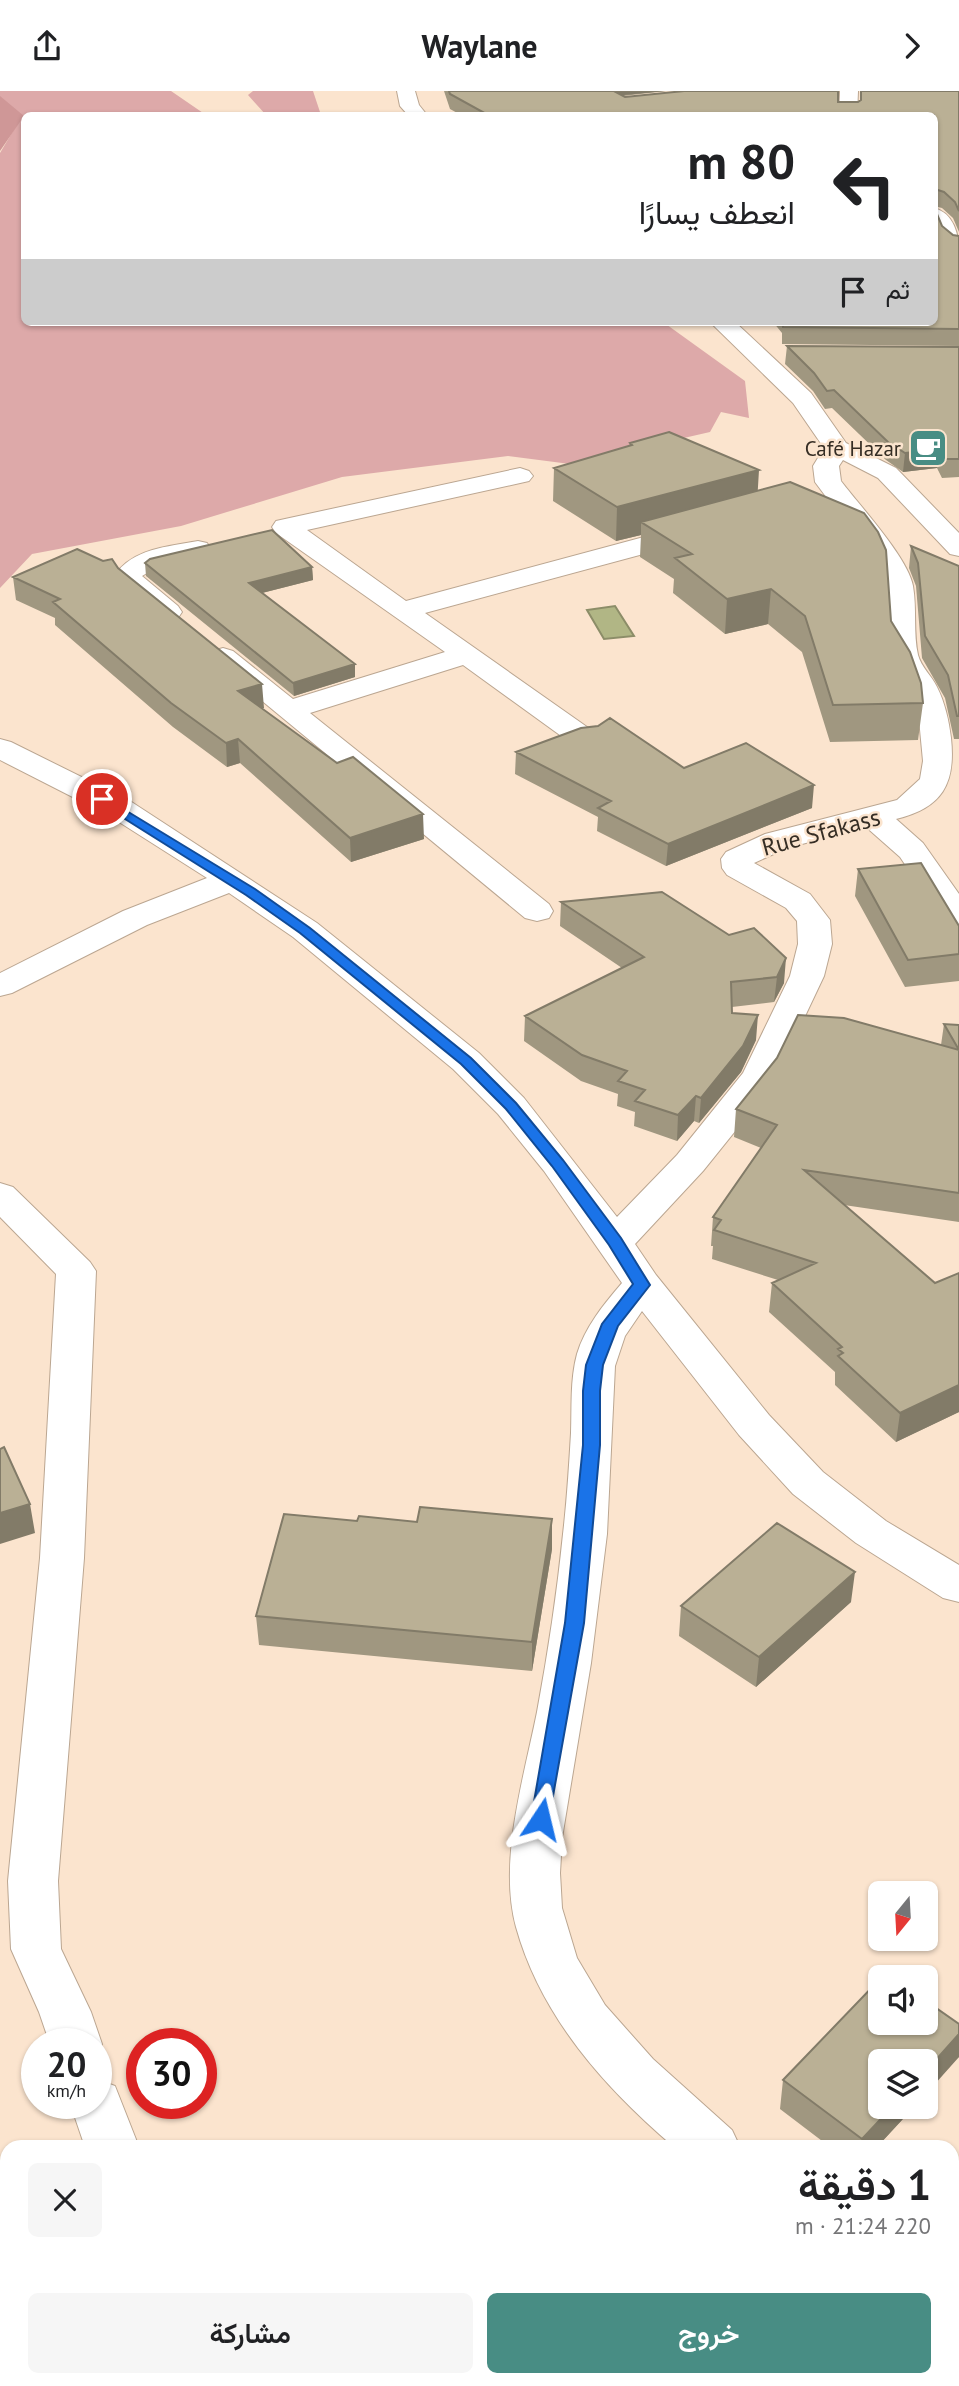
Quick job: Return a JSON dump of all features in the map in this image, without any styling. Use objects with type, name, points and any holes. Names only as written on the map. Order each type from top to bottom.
[{"type":"street","points":[[405,91],[410,106],[415,112]]},
{"type":"street","points":[[848,112],[849,91]]},
{"type":"street","points":[[939,206],[959,246]]},
{"type":"street","points":[[726,326],[802,397],[837,448],[887,473],[959,548]]},
{"type":"street","points":[[758,354],[785,354]]},
{"type":"street","name":"Rue Sfakass","points":[[615,1242],[690,1163],[760,1076],[807,976],[815,944],[813,920],[798,901],[738,868],[737,859],[787,838],[908,807],[929,790],[935,779],[938,761],[934,719],[923,687],[904,657],[900,584],[890,564],[820,497],[825,469],[837,448]]},
{"type":"street","points":[[520,476],[272,531],[467,653],[586,740]]},
{"type":"street","points":[[402,611],[712,526]]},
{"type":"street","points":[[220,543],[141,563],[132,568],[128,576],[132,583],[199,638],[537,911]]},
{"type":"street","points":[[289,711],[467,653]]},
{"type":"street","points":[[0,748],[119,809],[232,880],[305,930],[466,1061],[511,1106],[615,1242],[642,1285],[747,1416],[808,1483],[871,1532],[959,1586]]},
{"type":"street","points":[[873,818],[893,830],[906,843],[938,885],[959,920]]},
{"type":"street","points":[[0,986],[135,918],[232,880]]},
{"type":"street","points":[[0,1195],[76,1271],[62,1558],[33,1881],[36,1949],[70,2028]]},
{"type":"street","points":[[642,1285],[611,1324],[595,1365],[591,1391],[592,1445],[575,1623],[538,1835],[534,1875],[536,1902],[550,1955],[577,2005],[623,2063],[670,2111],[705,2140]]},
{"type":"street","points":[[102,2119],[109,2140]]},
{"type":"shaded area","points":[[0,91],[171,91],[202,112],[21,112],[21,115],[0,97]]},
{"type":"shaded area","points":[[253,91],[313,91],[320,112],[263,112],[248,95]]},
{"type":"shaded area","points":[[0,96],[21,114],[21,120],[0,151]]},
{"type":"shaded area","points":[[21,118],[21,326],[669,326],[745,381],[749,418],[721,412],[710,432],[570,464],[508,456],[342,477],[181,526],[32,554],[0,588],[0,153]]},
{"type":"shaded area","points":[[615,606],[634,636],[604,639],[587,610]]},
{"type":"building","points":[[449,91],[614,91],[625,97],[684,91],[838,91],[838,102],[858,102],[861,100],[861,91],[959,91],[959,211],[955,202],[938,190],[938,112],[483,112]]},
{"type":"building","points":[[938,216],[942,226],[953,235],[959,236],[959,329],[783,327],[938,326]]},
{"type":"building","points":[[787,346],[959,347],[959,459],[944,459],[939,449],[905,453],[888,442],[834,390],[827,391],[814,373]]},
{"type":"building","points":[[669,432],[759,470],[617,507],[554,468],[632,445],[630,443]]},
{"type":"building","points":[[790,482],[864,513],[878,532],[886,550],[891,621],[910,652],[921,683],[923,703],[833,705],[805,616],[771,589],[727,599],[675,558],[692,554],[641,522]]},
{"type":"building","points":[[272,530],[312,567],[249,583],[355,664],[293,683],[145,563],[150,559]]},
{"type":"building","points":[[911,546],[959,566],[959,716],[948,675],[925,636],[918,563]]},
{"type":"building","points":[[77,549],[103,561],[112,559],[118,568],[262,684],[238,691],[337,763],[353,757],[423,814],[350,838],[238,739],[226,743],[171,703],[53,602],[60,599],[13,577]]},
{"type":"building","points":[[610,718],[684,768],[746,743],[814,785],[668,844],[598,808],[611,801],[516,752],[581,728],[598,726]]},
{"type":"building","points":[[921,863],[959,926],[959,954],[908,960],[858,869]]},
{"type":"building","points":[[662,892],[729,935],[754,928],[786,958],[777,977],[731,982],[732,1013],[758,1015],[743,1046],[701,1098],[696,1096],[678,1115],[635,1101],[645,1090],[618,1081],[627,1071],[582,1055],[525,1016],[644,957],[561,902]]},
{"type":"building","points":[[798,1015],[844,1018],[959,1050],[959,1193],[804,1170],[935,1283],[959,1273],[959,1385],[900,1413],[838,1356],[843,1353],[838,1349],[842,1347],[772,1283],[816,1263],[714,1230],[721,1220],[713,1217],[777,1125],[736,1109],[777,1058]]},
{"type":"building","points":[[944,1024],[959,1025],[959,1050]]},
{"type":"building","points":[[4,1447],[30,1504],[0,1513],[0,1449]]},
{"type":"building","points":[[420,1507],[552,1519],[532,1642],[256,1616],[284,1514],[357,1521],[359,1516],[417,1522]]},
{"type":"building","points":[[777,1523],[855,1572],[759,1657],[681,1606]]},
{"type":"building","points":[[868,1991],[868,2035],[938,2035],[938,2009],[959,2024],[959,2034],[938,2058],[938,2049],[868,2049],[868,2119],[881,2119],[862,2139],[783,2080]]},
{"type":"place","name":"Café Hazar","points":[[928,448]]},
{"type":"route","points":[[102,799],[250,892],[305,930],[466,1061],[511,1106],[557,1163],[615,1242],[642,1285],[611,1324],[597,1353],[591,1391],[592,1445],[575,1623],[541,1819]]}]
